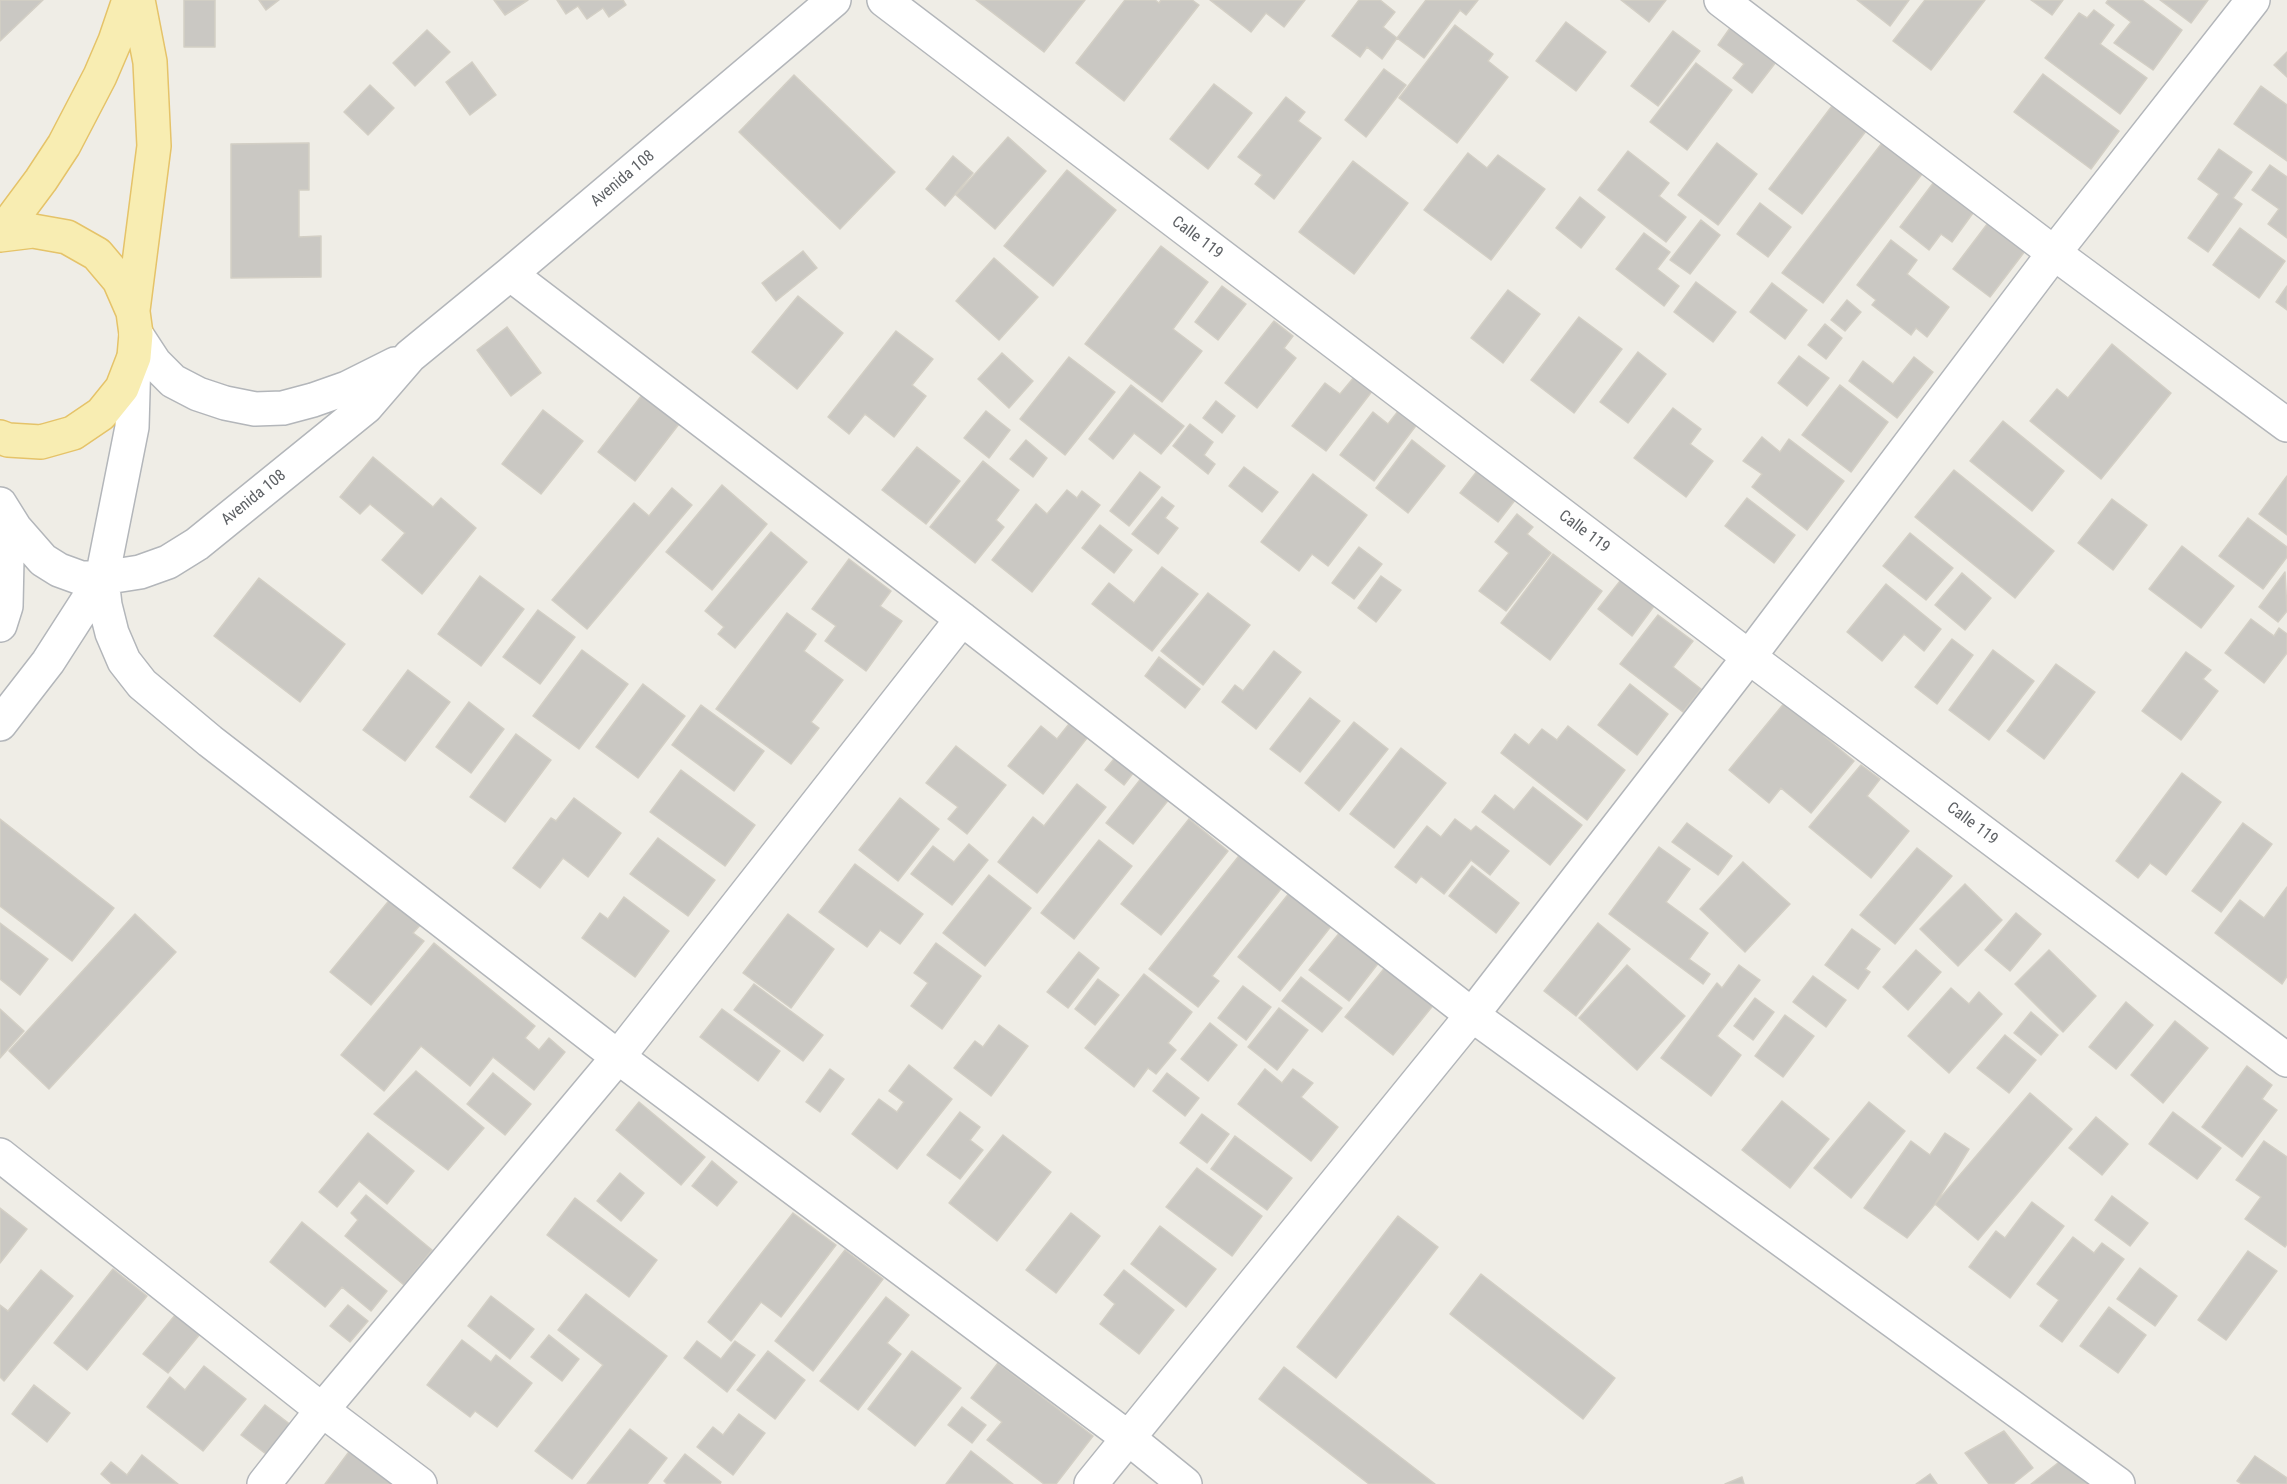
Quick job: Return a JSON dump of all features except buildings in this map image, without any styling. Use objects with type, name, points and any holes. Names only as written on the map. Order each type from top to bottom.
[{"type":"main road","points":[[0,235],[64,145],[100,76],[115,42],[129,0]]},
{"type":"main road","points":[[0,437],[8,440],[41,442],[73,433],[101,414],[122,388],[134,334],[154,146],[150,62],[138,0]]},
{"type":"main road","points":[[0,235],[33,231],[67,237],[97,255],[120,280],[134,334]]},
{"type":"street","name":"Avenida 108","points":[[0,504],[15,528],[44,560],[59,570],[81,578],[102,578],[140,572],[168,562],[197,544],[366,407],[410,356],[834,0]]},
{"type":"street","name":"Calle 119","points":[[884,0],[1749,657],[2287,1060]]},
{"type":"street","points":[[1721,0],[2054,253],[2287,424]]},
{"type":"street","points":[[1091,1484],[1472,1015],[1749,657],[2054,253],[2253,0]]},
{"type":"street","points":[[510,274],[962,619],[1472,1015],[2118,1484]]},
{"type":"street","name":"Avenida 108","points":[[134,334],[155,363],[173,381],[225,403],[255,409],[283,408],[321,397],[347,388],[410,356]]},
{"type":"street","points":[[134,334],[132,427],[102,578],[105,605],[112,633],[124,661],[142,684],[219,748],[618,1057],[1127,1437],[1185,1484]]},
{"type":"street","points":[[0,517],[7,559],[6,606],[0,625]]},
{"type":"street","points":[[0,724],[48,662],[102,578]]},
{"type":"street","points":[[264,1484],[322,1410],[618,1057],[962,619]]},
{"type":"street","points":[[0,1155],[322,1410],[420,1484]]}]
